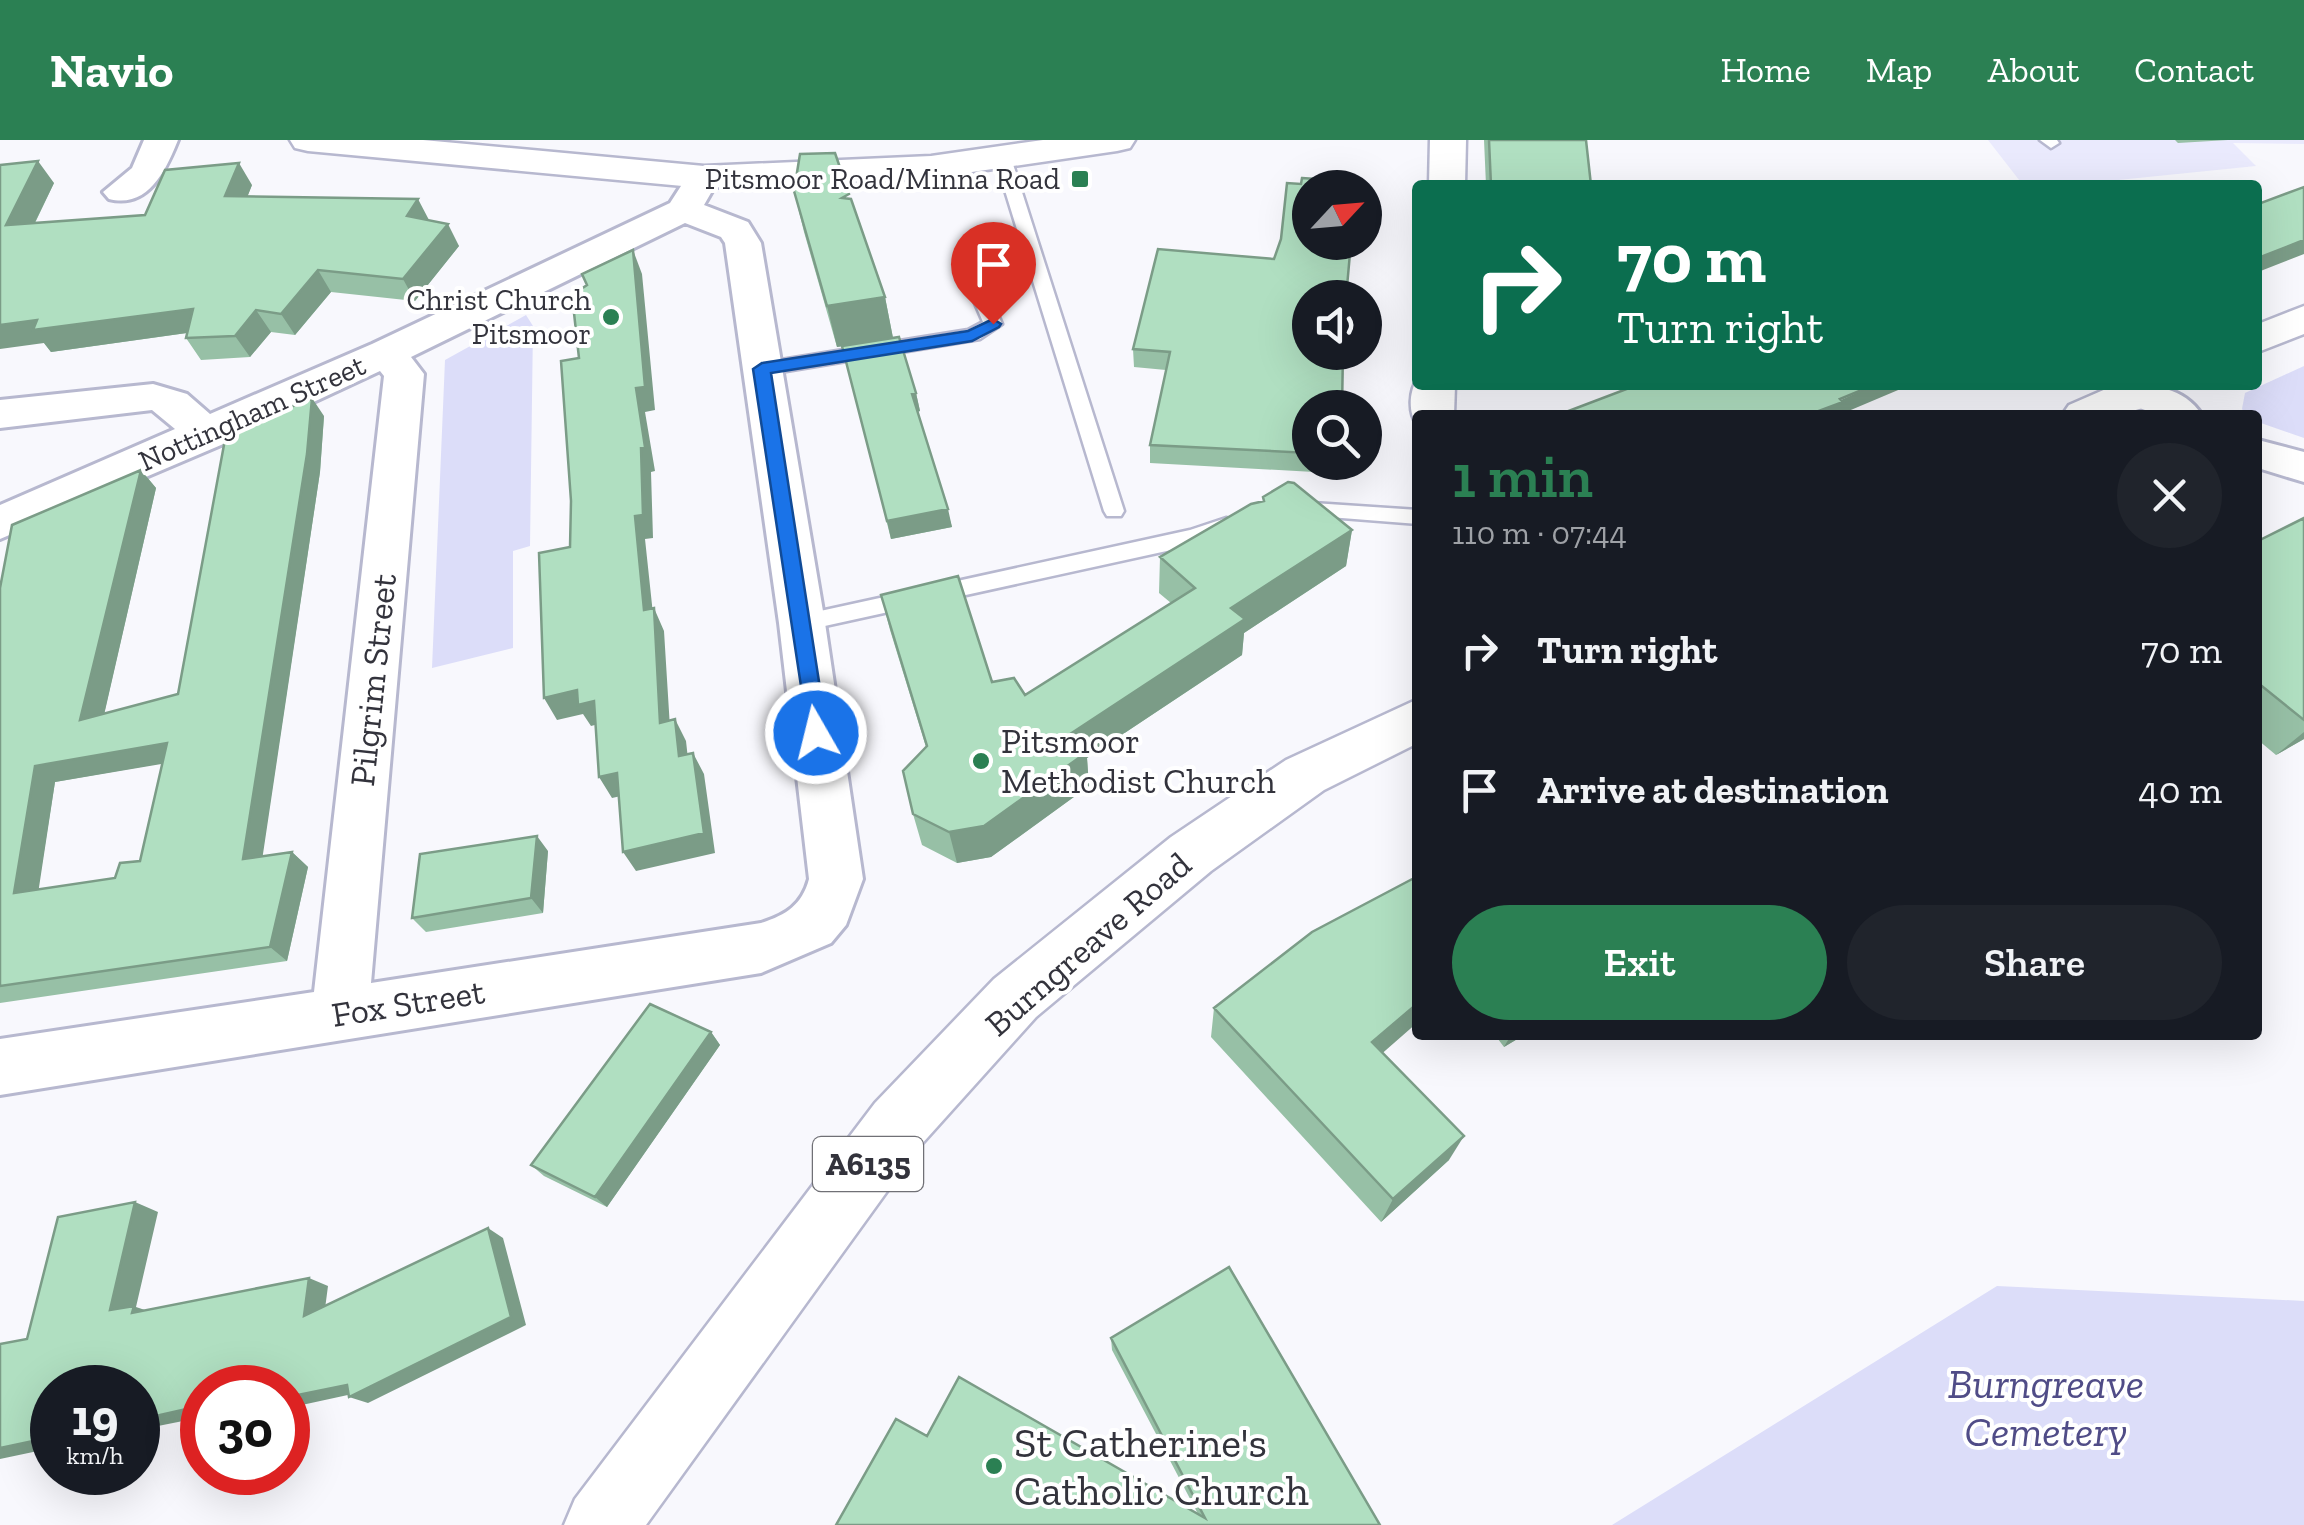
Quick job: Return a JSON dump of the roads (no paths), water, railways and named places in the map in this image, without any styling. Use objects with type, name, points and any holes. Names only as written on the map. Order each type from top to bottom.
[{"type":"main road","points":[[308,140],[694,193],[809,175],[1002,158],[1117,140]]},
{"type":"main road","points":[[1447,180],[1448,140]]},
{"type":"main road","points":[[2262,337],[2304,319]]},
{"type":"main road","points":[[2094,410],[2136,390]]},
{"type":"main road","name":"Burngreave Road","points":[[601,1525],[897,1125],[1015,998],[1191,854],[1305,775],[1412,722]]},
{"type":"street","points":[[121,192],[147,173],[161,140]]},
{"type":"street","points":[[694,193],[735,230],[742,243],[802,623]]},
{"type":"street","name":"Nottingham Street","points":[[0,523],[386,353],[694,193]]},
{"type":"street","name":"Pilgrim Street","points":[[340,1014],[404,374],[386,353]]},
{"type":"street","points":[[2146,390],[2174,410]]},
{"type":"street","points":[[0,414],[153,397],[173,403],[206,434]]},
{"type":"street","points":[[2262,455],[2304,467]]},
{"type":"street","name":"Fox Street","points":[[0,1067],[761,948],[813,928],[830,907],[836,879],[802,623]]},
{"type":"lane","points":[[1002,158],[1114,511]]},
{"type":"lane","points":[[762,369],[972,335],[993,324],[977,287]]},
{"type":"lane","points":[[802,623],[1194,537],[1263,512],[1412,517]]},
{"type":"place","name":"Pitsmoor Road/Minna Road","points":[[1080,179]]},
{"type":"place","name":"Christ Church Pitsmoor","points":[[611,317]]},
{"type":"place","name":"Pitsmoor Methodist Church","points":[[981,761]]},
{"type":"place","name":"St Catherine's Catholic Church","points":[[994,1466]]},
{"type":"park label","name":"Burngreave Cemetery","points":[[2046,1407]]}]
